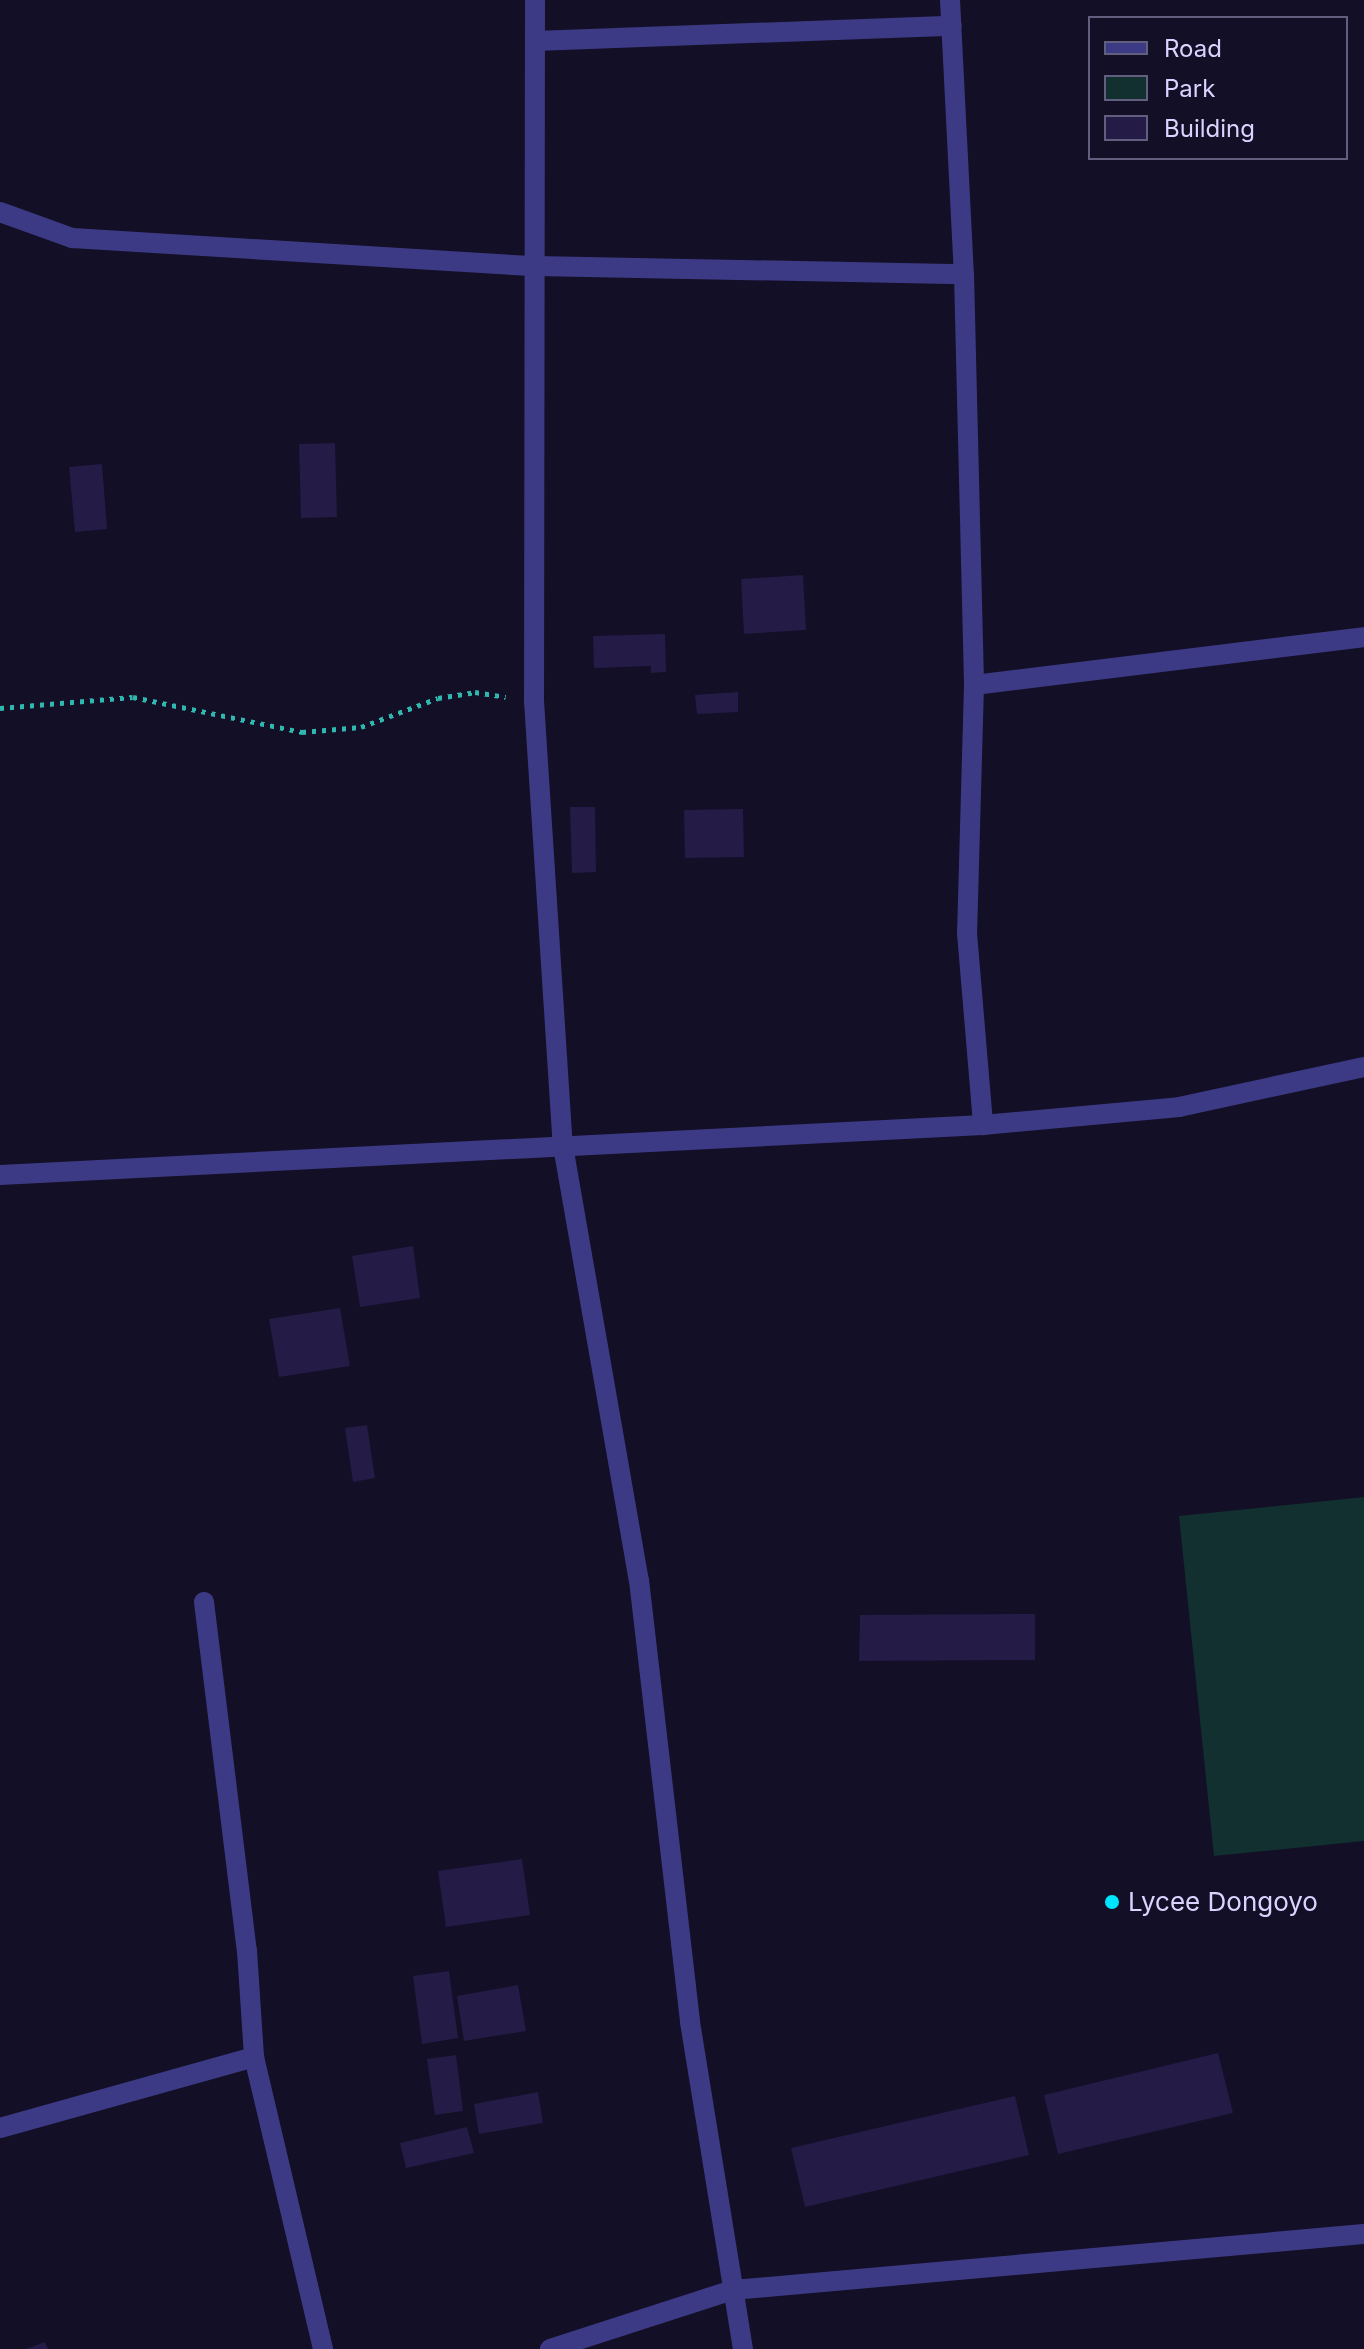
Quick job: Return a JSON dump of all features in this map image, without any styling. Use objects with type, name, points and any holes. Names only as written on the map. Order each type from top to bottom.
[{"type":"street","points":[[535,0],[534,701],[563,1146],[639,1580],[690,2022],[743,2349]]},
{"type":"street","points":[[950,0],[964,274],[974,685],[967,933],[983,1125]]},
{"type":"street","points":[[535,41],[952,26]]},
{"type":"street","points":[[0,212],[72,238],[535,266],[964,274]]},
{"type":"street","points":[[974,685],[1364,637]]},
{"type":"street","points":[[0,1175],[983,1125],[1179,1107],[1364,1067]]},
{"type":"street","points":[[204,1602],[247,1951],[254,2057],[323,2349]]},
{"type":"street","points":[[0,2128],[254,2057]]},
{"type":"street","points":[[550,2349],[733,2290],[1364,2234]]},
{"type":"path","points":[[0,708],[133,697],[302,732],[361,727],[438,698],[475,692],[534,701]]},
{"type":"green space","points":[[1364,1497],[1364,1841],[1214,1856],[1179,1516]]},
{"type":"building","points":[[335,443],[337,517],[301,518],[299,444]]},
{"type":"building","points":[[102,464],[107,529],[75,532],[69,467]]},
{"type":"building","points":[[803,575],[806,630],[744,634],[741,579]]},
{"type":"building","points":[[665,634],[666,672],[651,673],[651,666],[594,668],[593,636]]},
{"type":"building","points":[[738,692],[738,712],[697,714],[695,695]]},
{"type":"building","points":[[570,807],[595,807],[596,872],[572,873]]},
{"type":"building","points":[[743,809],[744,857],[685,858],[684,810]]},
{"type":"building","points":[[413,1246],[420,1298],[360,1307],[352,1256]]},
{"type":"building","points":[[340,1308],[350,1366],[279,1377],[269,1319]]},
{"type":"building","points":[[367,1425],[375,1478],[353,1482],[345,1428]]},
{"type":"building","points":[[1035,1614],[1035,1660],[859,1661],[860,1615]]},
{"type":"building","points":[[522,1859],[530,1915],[446,1927],[438,1871]]},
{"type":"building","points":[[449,1971],[458,2038],[422,2044],[413,1976]]},
{"type":"building","points":[[518,1985],[526,2031],[464,2041],[457,1996]]},
{"type":"building","points":[[1218,2053],[1233,2113],[1058,2154],[1044,2095]]},
{"type":"building","points":[[456,2055],[463,2111],[435,2115],[427,2059]]},
{"type":"building","points":[[538,2092],[543,2123],[479,2134],[474,2104]]},
{"type":"building","points":[[1015,2096],[1029,2155],[805,2207],[791,2148]]},
{"type":"building","points":[[467,2127],[474,2153],[406,2168],[400,2143]]},
{"type":"building","points":[[45,2342],[48,2349],[26,2349]]},
{"type":"place","name":"Lycee Dongoyo","points":[[1112,1902]]}]
